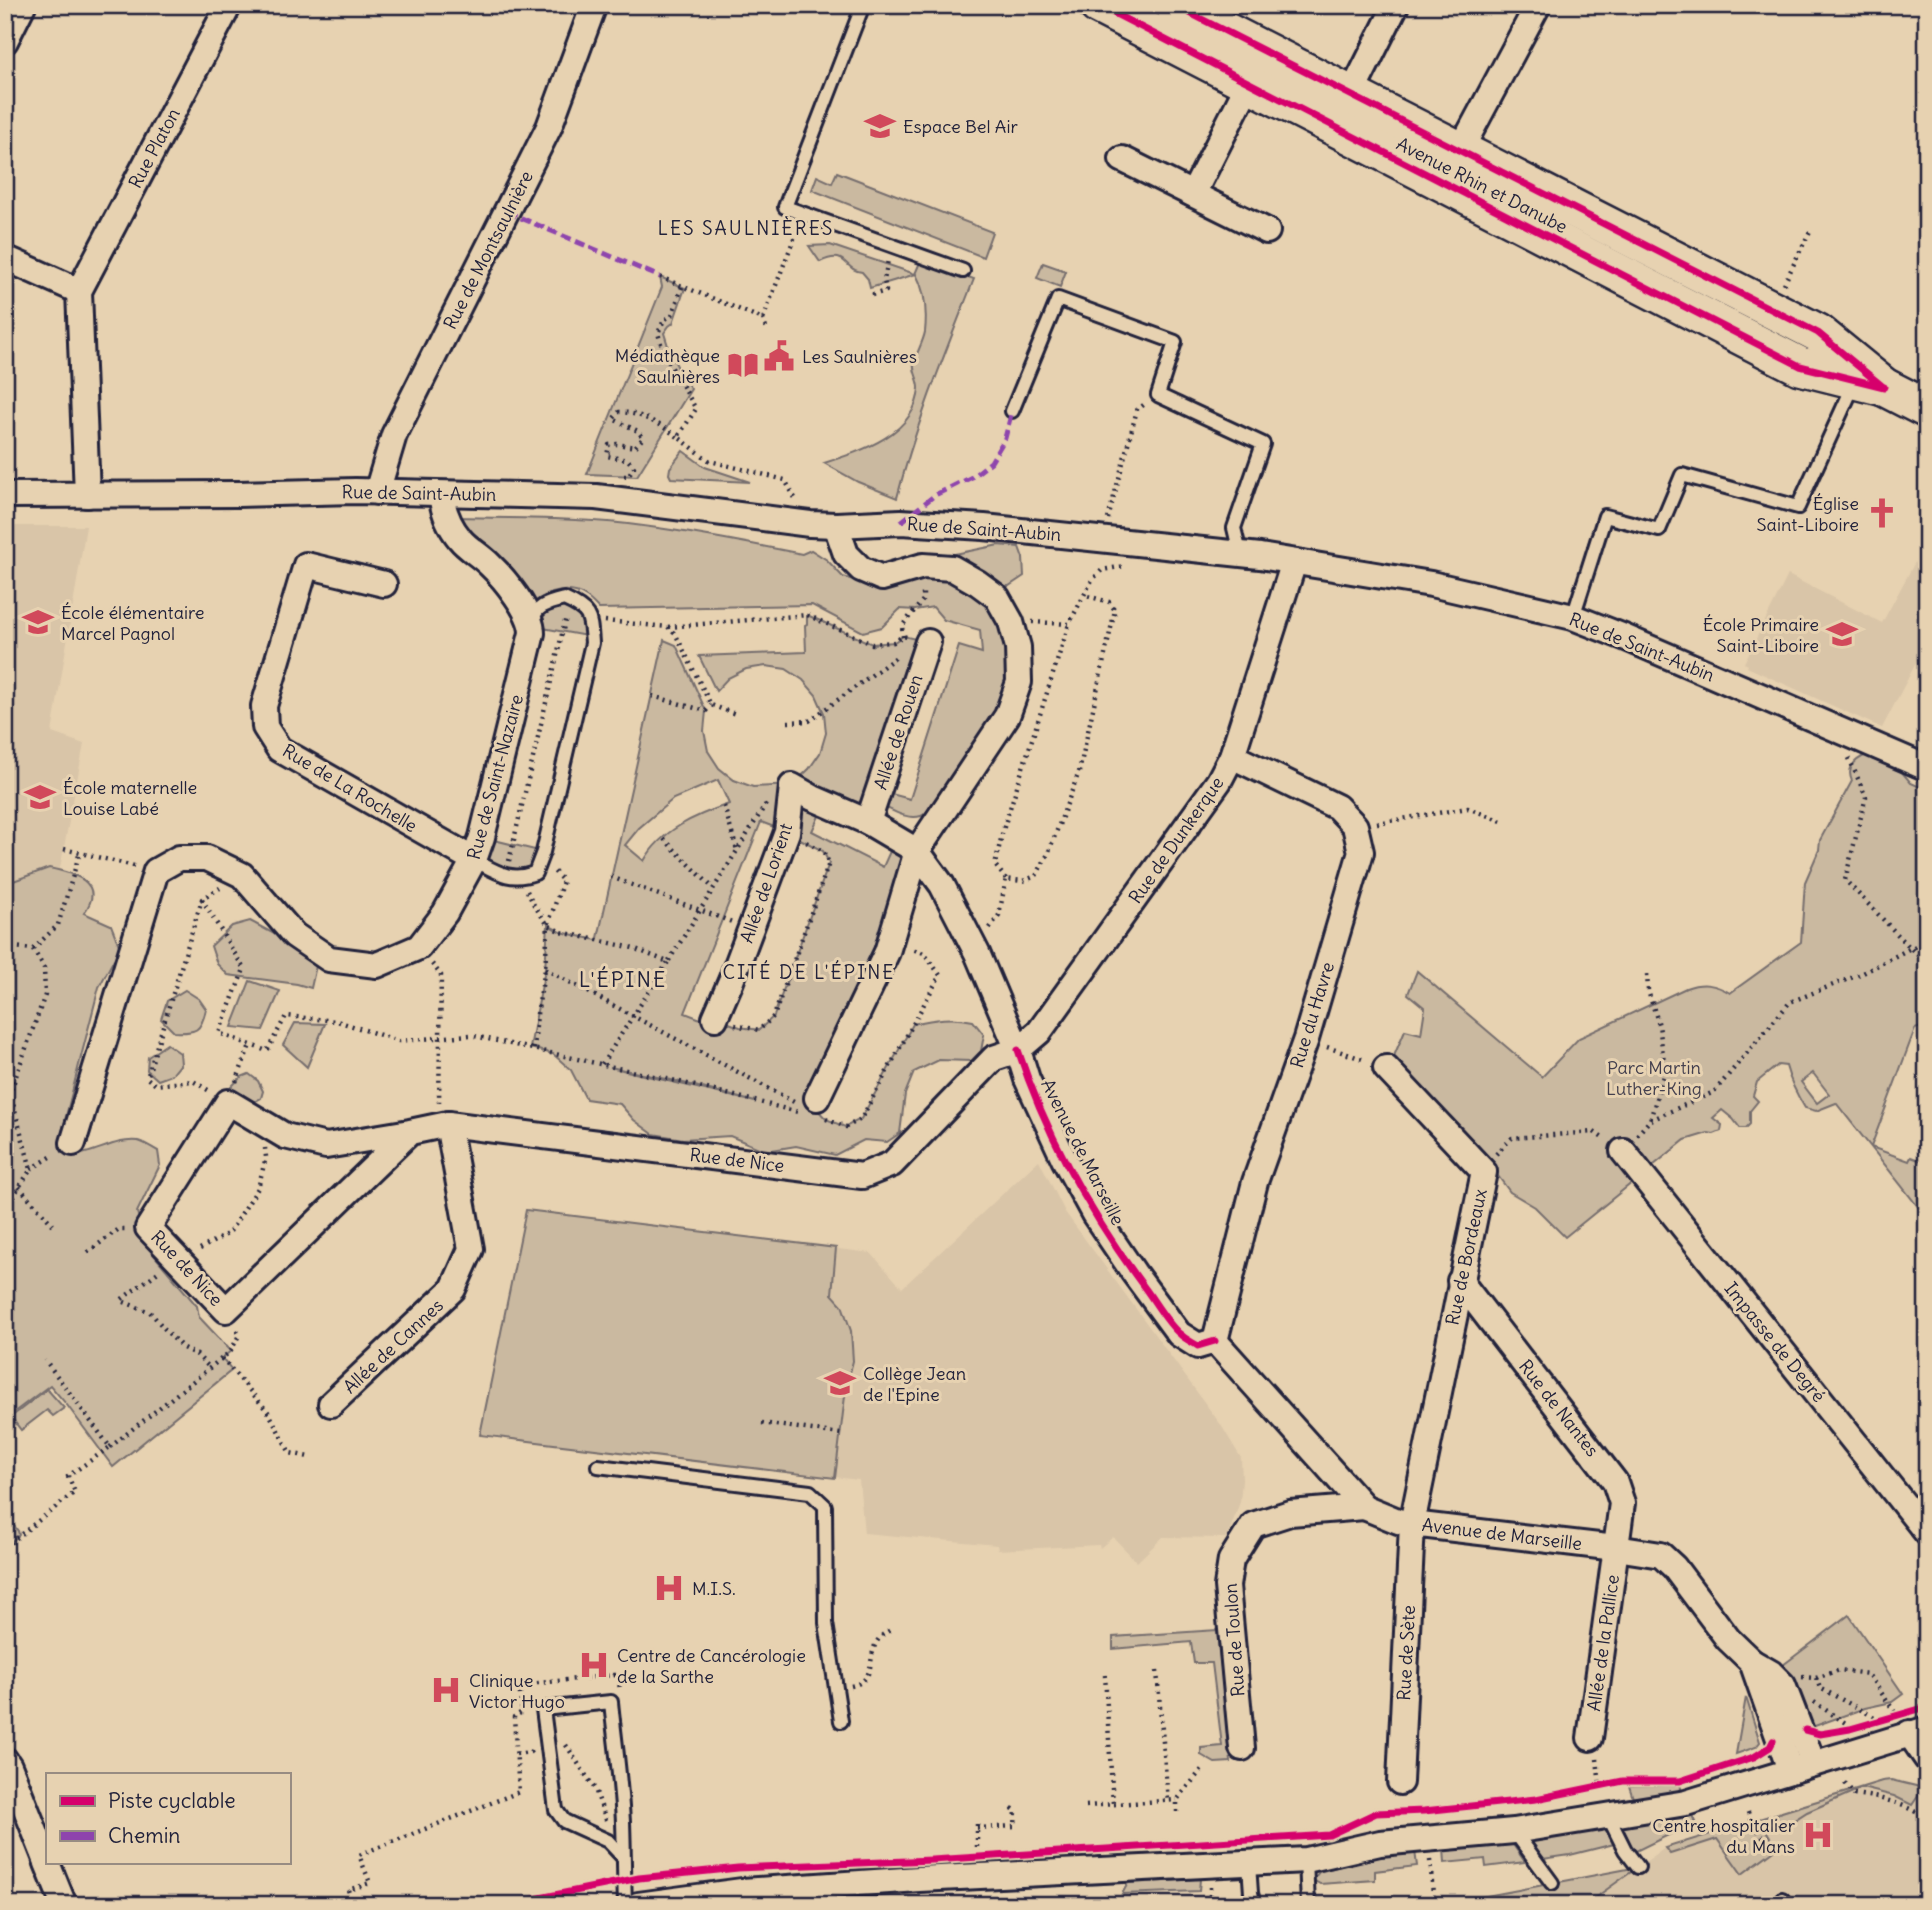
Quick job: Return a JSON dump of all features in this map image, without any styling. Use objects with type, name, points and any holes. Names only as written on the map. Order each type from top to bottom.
[{"type":"main road","name":"Avenue Rhin et Danube","points":[[1098,5],[1800,366],[1870,384]]},
{"type":"main road","name":"Avenue Rhin et Danube","points":[[1174,5],[1818,334],[1870,384]]},
{"type":"main road","points":[[1870,384],[1927,409]]},
{"type":"street","points":[[5,41],[23,5]]},
{"type":"street","name":"Rue Platon","points":[[87,495],[79,291],[229,5]]},
{"type":"street","name":"Rue de Montsaulnière","points":[[377,492],[394,435],[549,127],[594,5]]},
{"type":"street","points":[[1351,95],[1396,5]]},
{"type":"street","points":[[1460,151],[1538,5]]},
{"type":"street","points":[[1193,194],[1249,83]]},
{"type":"street","points":[[1122,159],[1267,231]]},
{"type":"street","points":[[5,258],[79,291]]},
{"type":"street","name":"Rue de Saint-Aubin","points":[[5,495],[377,492],[596,498],[810,524],[901,522],[984,527],[1240,553],[1431,584],[1573,617],[1927,768]]},
{"type":"street","points":[[441,494],[449,522],[461,540],[492,566],[520,601],[532,626]]},
{"type":"street","points":[[812,1110],[887,951],[917,851],[1007,716],[1019,682],[1018,647],[1011,622],[997,597],[952,568],[923,566],[882,578],[861,569],[846,554],[836,525]]},
{"type":"street","name":"Rue de Dunkerque","points":[[1018,1050],[1039,1032],[1219,781],[1232,756],[1294,562]]},
{"type":"street","name":"Rue de La Rochelle","points":[[384,584],[306,565],[264,706],[265,727],[279,749],[474,860]]},
{"type":"street","name":"Rue de Saint-Nazaire","points":[[156,871],[179,858],[207,858],[242,875],[295,935],[329,960],[377,965],[419,947],[445,913],[474,860],[482,837],[532,626]]},
{"type":"street","name":"Allée de Rouen","points":[[869,822],[928,642]]},
{"type":"street","points":[[1232,756],[1337,807],[1355,826]]},
{"type":"street","name":"Avenue de Marseille","points":[[792,786],[869,822],[917,851],[942,885],[970,939],[1018,1050],[1027,1079],[1094,1214],[1178,1334],[1198,1346],[1215,1341],[1364,1507],[1412,1524],[1661,1555],[1674,1567],[1728,1639],[1752,1662],[1801,1767]]},
{"type":"street","name":"Allée de Lorient","points":[[715,1018],[787,832],[792,786]]},
{"type":"street","name":"Rue du Havre","points":[[1215,1341],[1255,1182],[1306,1040],[1361,852],[1355,826]]},
{"type":"street","points":[[72,1143],[156,871]]},
{"type":"street","name":"Rue de Nice","points":[[410,1132],[226,1310],[168,1266],[148,1228],[228,1102],[285,1136],[326,1146],[448,1124],[862,1176],[892,1164],[994,1058],[1018,1050]]},
{"type":"street","name":"Rue de Bordeaux","points":[[1386,1068],[1483,1172],[1412,1524]]},
{"type":"street","name":"Allée de Cannes","points":[[331,1404],[453,1289],[471,1249],[448,1124]]},
{"type":"street","name":"Impasse de Degré","points":[[1623,1152],[1927,1533]]},
{"type":"street","name":"Rue de Nantes","points":[[1461,1281],[1615,1482],[1622,1503],[1616,1548]]},
{"type":"street","name":"Rue de Toulon","points":[[1242,1748],[1227,1586],[1231,1560],[1254,1525],[1290,1513],[1364,1507]]},
{"type":"street","name":"Rue de Sète","points":[[1400,1782],[1412,1524]]},
{"type":"street","name":"Allée de la Pallice","points":[[1590,1738],[1616,1548]]},
{"type":"street","points":[[638,1905],[742,1891],[1306,1860],[1380,1843],[1514,1831],[1686,1803],[1801,1767],[1910,1723],[1927,1759]]},
{"type":"street","points":[[5,1760],[46,1860]]},
{"type":"street","points":[[47,1864],[64,1905]]},
{"type":"lane","points":[[863,5],[785,207],[963,271]]},
{"type":"lane","points":[[1012,411],[1058,299],[1175,342],[1158,395],[1262,444],[1234,528],[1240,553]]},
{"type":"lane","points":[[1573,617],[1605,516],[1659,530],[1682,475],[1798,507],[1870,384]]},
{"type":"lane","points":[[474,860],[506,876],[520,878],[535,873],[541,858],[592,643],[590,620],[580,606],[564,599],[539,607],[533,616],[532,626]]},
{"type":"lane","points":[[598,1466],[810,1492],[825,1506],[826,1623],[841,1720]]},
{"type":"lane","points":[[623,1857],[608,1841],[565,1821],[556,1810],[543,1709],[611,1702],[623,1822],[625,1905]]},
{"type":"lane","points":[[1608,1816],[1625,1850],[1638,1867]]},
{"type":"lane","points":[[1514,1831],[1552,1883]]},
{"type":"lane","points":[[1306,1860],[1308,1905]]},
{"type":"lane","points":[[1249,1864],[1254,1905]]},
{"type":"path","points":[[767,331],[763,319],[803,214]]},
{"type":"path","points":[[1772,310],[1810,230]]},
{"type":"path","points":[[872,295],[886,291],[885,272],[893,246]]},
{"type":"path","points":[[660,277],[763,319]]},
{"type":"path","points":[[678,437],[696,409],[664,354],[658,333],[664,320],[672,315],[682,286]]},
{"type":"path","points":[[1107,539],[1108,512],[1137,410],[1158,395]]},
{"type":"path","points":[[596,498],[603,474],[628,476],[634,467],[628,460],[607,456],[609,445],[635,447],[643,438],[638,431],[613,419],[619,412],[634,413],[651,419],[710,461],[778,478]]},
{"type":"path","points":[[788,722],[809,720],[900,654],[902,626],[923,600],[923,566]]},
{"type":"path","points":[[1084,595],[1108,602],[1115,610],[1079,772],[1048,854],[1036,876],[1023,881],[1006,879],[995,865],[1003,830],[1069,624],[1084,595],[1092,580],[1102,570],[1125,566]]},
{"type":"path","points":[[506,876],[570,601]]},
{"type":"path","points":[[590,620],[668,627],[807,615],[872,644],[894,642],[903,636]]},
{"type":"path","points":[[1011,622],[1069,624]]},
{"type":"path","points":[[668,627],[676,635],[711,705],[738,715]]},
{"type":"path","points":[[652,696],[706,711],[711,705]]},
{"type":"path","points":[[1852,736],[1849,759],[1867,797],[1845,880],[1927,965]]},
{"type":"path","points":[[602,1064],[766,803]]},
{"type":"path","points":[[724,806],[737,850]]},
{"type":"path","points":[[1355,826],[1468,808],[1504,822]]},
{"type":"path","points":[[715,1018],[740,1027],[759,1030],[774,1016],[829,863],[823,851],[787,832]]},
{"type":"path","points":[[664,839],[713,888]]},
{"type":"path","points":[[64,849],[156,871]]},
{"type":"path","points":[[5,946],[33,949],[58,925],[80,852]]},
{"type":"path","points":[[534,1049],[548,925],[563,881],[541,858]]},
{"type":"path","points":[[242,875],[202,900],[147,1078],[156,1085],[192,1081],[228,1102],[250,1045]]},
{"type":"path","points":[[611,877],[751,928]]},
{"type":"path","points":[[520,878],[548,925],[561,932],[633,948],[668,962]]},
{"type":"path","points":[[970,939],[989,930],[999,915],[1006,879]]},
{"type":"path","points":[[202,900],[244,969],[219,1033],[267,1051],[286,1016],[337,1021],[399,1041],[470,1035],[812,1110]]},
{"type":"path","points":[[1650,1120],[1714,1092],[1790,1002],[1860,974],[1927,942]]},
{"type":"path","points":[[419,947],[441,975],[438,1101],[448,1124]]},
{"type":"path","points":[[545,969],[846,1127],[861,1119],[940,975],[924,953],[911,948],[887,951]]},
{"type":"path","points":[[10,1093],[45,995],[44,968],[33,949]]},
{"type":"path","points":[[1483,1172],[1512,1138],[1594,1132],[1623,1152],[1650,1120],[1665,1069],[1659,1025],[1648,991],[1647,973]]},
{"type":"path","points":[[1306,1040],[1386,1068]]},
{"type":"path","points":[[5,1086],[10,1093],[30,1169],[5,1209]]},
{"type":"path","points":[[210,1368],[170,1336],[150,1312],[123,1301],[168,1266],[229,1233],[258,1188],[266,1157],[263,1123]]},
{"type":"path","points":[[19,1187],[56,1228]]},
{"type":"path","points":[[88,1252],[119,1229],[148,1228]]},
{"type":"path","points":[[5,1546],[75,1492],[68,1476],[110,1447],[231,1351],[239,1335],[226,1310]]},
{"type":"path","points":[[222,1358],[269,1413],[290,1453],[309,1457]]},
{"type":"path","points":[[45,1360],[110,1447]]},
{"type":"path","points":[[762,1423],[841,1434]]},
{"type":"path","points":[[836,1688],[862,1683],[869,1671],[877,1640],[891,1629]]},
{"type":"path","points":[[1880,1720],[1820,1688],[1816,1678],[1840,1670],[1868,1674],[1910,1723]]},
{"type":"path","points":[[1157,1671],[1168,1801]]},
{"type":"path","points":[[354,1905],[348,1890],[370,1883],[359,1855],[519,1792],[514,1717],[522,1712],[519,1685],[615,1673]]},
{"type":"path","points":[[1105,1675],[1113,1804]]},
{"type":"path","points":[[1840,1731],[1880,1720],[1910,1723]]},
{"type":"path","points":[[547,1743],[562,1742],[567,1746],[595,1789],[603,1816],[613,1823],[623,1822]]},
{"type":"path","points":[[1177,1812],[1177,1800],[1203,1768]]},
{"type":"path","points":[[1845,1783],[1854,1794],[1895,1802],[1920,1816],[1927,1808]]},
{"type":"path","points":[[1591,1788],[1612,1784]]},
{"type":"path","points":[[1086,1806],[1177,1800]]},
{"type":"path","points":[[991,1856],[974,1857],[977,1826],[1015,1826],[1016,1811],[1011,1807]]},
{"type":"path","points":[[1748,1812],[1751,1822],[1769,1844],[1772,1842]]},
{"type":"path","points":[[1429,1849],[1434,1905]]},
{"type":"path","points":[[1209,1879],[1210,1905]]},
{"type":"shaded area","points":[[5,526],[86,526],[52,733],[84,744],[50,920],[5,911]]},
{"type":"shaded area","name":"École Primaire Saint-Liboire","points":[[1927,540],[1927,642],[1882,728],[1747,667],[1744,663],[1788,575],[1882,623]]},
{"type":"shaded area","name":"Collège Jean de l'Epine","points":[[1039,1160],[1065,1212],[1221,1425],[1241,1458],[1240,1502],[1227,1538],[1163,1537],[1137,1562],[1113,1537],[1100,1548],[1099,1545],[998,1550],[997,1545],[864,1533],[859,1480],[480,1435],[526,1210],[871,1253],[902,1288]]},
{"type":"shaded area","name":"Centre hospitalier du Mans","points":[[1891,1780],[1916,1786],[1927,1792],[1927,1905],[1400,1905],[1476,1898],[1638,1867],[1665,1848]]},
{"type":"green space","points":[[837,172],[992,232],[983,257],[812,190],[817,176],[832,183]]},
{"type":"green space","points":[[830,245],[915,274],[921,260],[974,279],[922,415],[897,498],[858,482],[824,463],[854,453],[885,438],[898,429],[916,404],[919,388],[914,362],[925,332],[923,295],[916,274],[870,288],[868,279],[862,272],[851,268],[841,259],[820,262],[809,246]]},
{"type":"green space","points":[[1043,263],[1066,271],[1060,287],[1037,278]]},
{"type":"green space","points":[[660,277],[685,288],[673,323],[664,333],[675,362],[691,389],[637,476],[587,474],[662,287]]},
{"type":"green space","points":[[683,451],[705,467],[750,482],[671,478],[670,468]]},
{"type":"green space","points":[[457,517],[607,522],[693,533],[802,554],[811,550],[827,560],[843,577],[861,582],[939,561],[950,555],[999,545],[1019,547],[1024,576],[1009,586],[993,586],[1011,622],[1010,689],[1002,690],[982,733],[928,811],[921,816],[902,815],[885,807],[884,792],[910,799],[959,646],[982,653],[980,630],[944,620],[933,607],[900,609],[882,627],[863,632],[812,605],[599,609],[586,597],[566,591],[545,595],[533,603],[503,560],[485,542],[462,529]]},
{"type":"green space","points":[[551,602],[580,606],[592,637],[532,626]]},
{"type":"green space","points":[[807,615],[872,644],[894,642],[903,636],[928,642],[868,822],[825,803],[812,831],[883,867],[896,838],[917,851],[816,1108],[826,1119],[845,1127],[861,1119],[913,1024],[943,1019],[973,1021],[984,1035],[981,1051],[971,1061],[939,1060],[914,1072],[905,1094],[900,1133],[887,1142],[864,1140],[835,1155],[796,1146],[766,1151],[730,1136],[683,1139],[653,1134],[634,1120],[620,1104],[586,1099],[571,1070],[553,1054],[530,1048],[545,969],[548,925],[561,932],[596,940],[598,938],[664,640],[676,645],[706,711],[704,731],[708,751],[719,768],[734,780],[753,787],[792,785],[809,769],[820,753],[826,733],[824,713],[816,695],[803,680],[786,669],[766,666],[746,669],[728,678],[716,691],[699,656],[806,652]],"holes":[[[718,780],[729,804],[680,825],[660,841],[644,861],[625,845],[639,828],[673,799]],[[761,822],[823,851],[829,863],[774,1016],[759,1030],[740,1027],[715,1018],[711,1023],[685,1013]],[[610,1067],[676,1081],[755,1102]]]},
{"type":"green space","name":"Parc Martin Luther-King","points":[[1866,755],[1886,759],[1911,783],[1927,790],[1927,1025],[1915,1029],[1871,1147],[1909,1161],[1911,1157],[1927,1163],[1927,1218],[1836,1103],[1816,1111],[1805,1108],[1786,1066],[1778,1065],[1757,1082],[1753,1096],[1758,1101],[1750,1111],[1750,1124],[1746,1128],[1740,1128],[1722,1110],[1713,1118],[1722,1125],[1721,1131],[1685,1140],[1565,1237],[1535,1207],[1510,1192],[1488,1159],[1391,1063],[1405,1030],[1421,1034],[1425,1008],[1408,994],[1417,971],[1542,1077],[1579,1038],[1686,988],[1709,985],[1730,993],[1801,942],[1805,882],[1819,850],[1820,840],[1852,781],[1851,768]],"holes":[[[1813,1073],[1829,1094],[1817,1103],[1801,1082]]]},
{"type":"green space","points":[[482,837],[543,852],[535,873],[489,868]]},
{"type":"green space","points":[[49,868],[77,876],[89,886],[92,894],[84,913],[111,925],[120,948],[99,987],[82,1053],[61,1136],[67,1155],[129,1141],[140,1142],[158,1151],[160,1165],[137,1212],[144,1236],[153,1254],[197,1306],[199,1317],[231,1351],[222,1358],[232,1370],[113,1467],[50,1385],[5,1419],[5,884]]},
{"type":"green space","points":[[250,921],[282,938],[316,966],[311,988],[228,975],[217,964],[211,946],[232,926]]},
{"type":"green space","points":[[250,981],[280,991],[263,1030],[232,1027]]},
{"type":"green space","points":[[185,990],[199,999],[206,1009],[204,1017],[196,1030],[174,1032],[161,1019],[167,1001]]},
{"type":"green space","points":[[295,1023],[325,1024],[307,1067],[283,1045]]},
{"type":"green space","points":[[167,1044],[180,1053],[181,1064],[172,1075],[158,1080],[147,1070],[148,1057]]},
{"type":"green space","points":[[249,1074],[258,1081],[263,1091],[261,1098],[243,1108],[234,1099],[231,1087],[241,1077]]},
{"type":"green space","points":[[526,1210],[836,1248],[832,1294],[842,1305],[851,1331],[853,1361],[846,1388],[835,1478],[480,1435]]},
{"type":"green space","points":[[47,1389],[64,1408],[53,1416],[47,1410],[21,1430],[11,1417]]},
{"type":"green space","points":[[5,1514],[19,1535],[5,1547]]},
{"type":"green space","points":[[1849,1615],[1903,1694],[1892,1702],[1865,1708],[1812,1727],[1783,1665]]},
{"type":"green space","points":[[1217,1630],[1231,1762],[1215,1763],[1201,1755],[1201,1748],[1222,1746],[1212,1663],[1194,1663],[1191,1642],[1113,1649],[1113,1637]]},
{"type":"green space","points":[[1746,1697],[1760,1742],[1756,1747],[1736,1754]]},
{"type":"green space","points":[[1891,1780],[1923,1789],[1912,1805],[1894,1796],[1862,1788],[1807,1812],[1782,1828],[1771,1826],[1767,1832],[1777,1848],[1742,1874],[1717,1839],[1670,1854],[1665,1848],[1882,1781]]},
{"type":"green space","points":[[1680,1785],[1683,1794],[1633,1798],[1629,1786]]},
{"type":"green space","points":[[1691,1813],[1695,1822],[1634,1852],[1621,1824]]},
{"type":"green space","points":[[1606,1827],[1614,1844],[1543,1859],[1527,1837]]},
{"type":"green space","points":[[1509,1839],[1525,1862],[1486,1867],[1485,1859],[1445,1863],[1444,1848],[1415,1851],[1417,1866],[1375,1871],[1375,1880],[1320,1884],[1313,1880],[1319,1872],[1375,1856]]},
{"type":"green space","points":[[1638,1867],[1585,1905],[1459,1905],[1456,1900],[1476,1898]]},
{"type":"green space","points":[[1200,1879],[1199,1891],[1122,1894],[1128,1883]]},
{"type":"marked path","points":[[507,212],[660,277]]},
{"type":"marked path","points":[[901,522],[935,495],[972,477],[991,462],[1005,438],[1012,411]]},
{"type":"cycle path","points":[[1098,5],[1800,366],[1884,387]]},
{"type":"cycle path","points":[[1174,5],[1818,333],[1881,385]]},
{"type":"cycle path","points":[[1018,1050],[1056,1143],[1106,1232],[1175,1330],[1198,1346],[1215,1341]]},
{"type":"cycle path","points":[[1805,1730],[1820,1734],[1850,1729],[1927,1708]]},
{"type":"cycle path","points":[[505,1905],[639,1878],[738,1868],[932,1860],[1329,1835],[1376,1813],[1424,1811],[1536,1799],[1623,1781],[1680,1781],[1754,1757],[1770,1747],[1773,1741]]},
{"type":"place","name":"Espace Bel Air","points":[[880,126]]},
{"type":"place","name":"Les Saulnières","points":[[779,356]]},
{"type":"place","name":"Médiathèque Saulnières","points":[[743,365]]},
{"type":"place","name":"Église Saint-Liboire","points":[[1882,513]]},
{"type":"place","name":"École élémentaire Marcel Pagnol","points":[[38,622]]},
{"type":"place","name":"École Primaire Saint-Liboire","points":[[1842,634]]},
{"type":"place","name":"École maternelle Louise Labé","points":[[40,797]]},
{"type":"place","name":"Collège Jean de l'Epine","points":[[840,1383]]},
{"type":"place","name":"M.I.S.","points":[[669,1588]]},
{"type":"place","name":"Centre de Cancérologie de la Sarthe","points":[[594,1665]]},
{"type":"place","name":"Clinique Victor Hugo","points":[[446,1690]]},
{"type":"place","name":"Centre hospitalier du Mans","points":[[1818,1835]]},
{"type":"district","name":"LES SAULNIÈRES","points":[[746,228]]},
{"type":"district","name":"CITÉ DE L'ÉPINE","points":[[809,972]]},
{"type":"district","name":"L'ÉPINE","points":[[623,979]]}]
